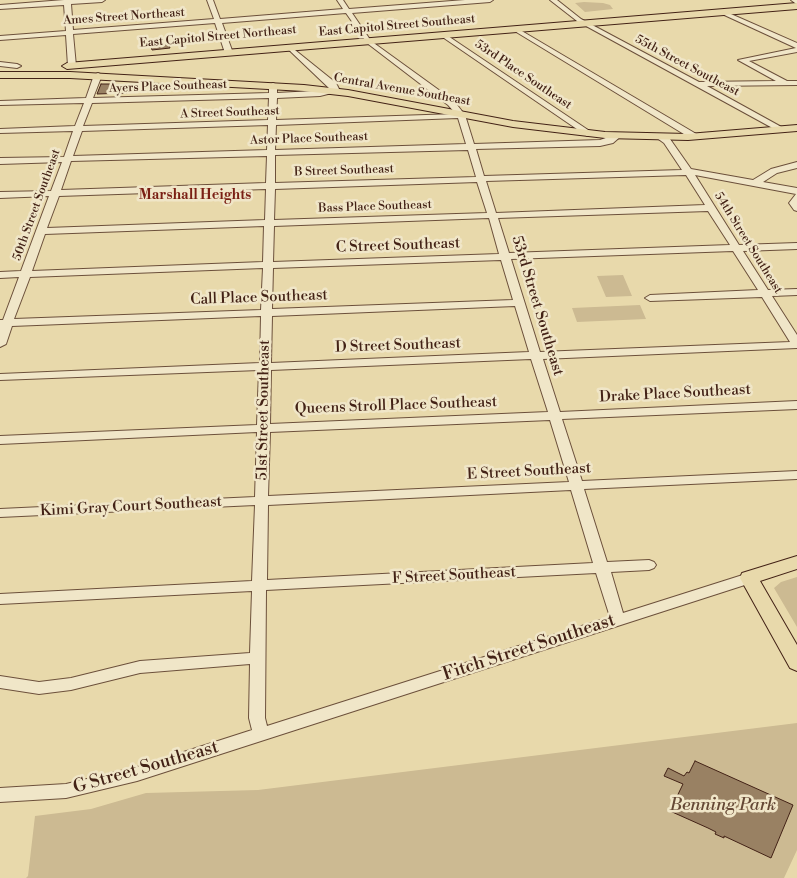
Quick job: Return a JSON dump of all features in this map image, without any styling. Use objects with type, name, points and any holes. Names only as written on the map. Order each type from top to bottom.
[{"type":"main road","name":"East Capitol Street Northeast","points":[[229,51],[796,3]]},
{"type":"main road","name":"East Capitol Street Southeast","points":[[0,74],[56,65],[290,48],[582,22],[722,12],[796,3]]},
{"type":"main road","points":[[72,64],[76,71],[94,75]]},
{"type":"main road","points":[[0,66],[56,65],[74,73],[94,75]]},
{"type":"main road","name":"Central Avenue Southeast","points":[[0,74],[94,75],[272,90],[336,92],[520,125],[616,136],[681,138],[797,128]]},
{"type":"main road","name":"Fitch Street Southeast","points":[[749,578],[797,562]]},
{"type":"main road","points":[[749,578],[797,664]]},
{"type":"street","points":[[0,7],[102,0]]},
{"type":"street","points":[[210,0],[229,51]]},
{"type":"street","name":"53rd Street Southeast","points":[[340,0],[367,40],[451,103],[461,114],[575,486],[618,619]]},
{"type":"street","name":"Ames Street Northeast","points":[[0,38],[490,0]]},
{"type":"street","name":"55th Street Southeast","points":[[553,0],[582,22],[781,130]]},
{"type":"street","points":[[67,1],[72,64]]},
{"type":"street","points":[[722,12],[797,46]]},
{"type":"street","points":[[515,29],[694,137]]},
{"type":"street","name":"53rd Place Southeast","points":[[443,35],[590,134]]},
{"type":"street","points":[[290,48],[336,88],[336,92]]},
{"type":"street","points":[[797,50],[742,60],[797,89]]},
{"type":"street","name":"50th Street Southeast","points":[[0,344],[4,323],[25,274],[87,100],[94,75]]},
{"type":"street","points":[[696,84],[797,83]]},
{"type":"street","name":"Ayers Place Southeast","points":[[0,103],[272,90]]},
{"type":"street","name":"51st Street Southeast","points":[[261,734],[257,718],[258,658],[272,90]]},
{"type":"street","name":"A Street Southeast","points":[[0,131],[449,118],[461,114]]},
{"type":"street","name":"Astor Place Southeast","points":[[0,161],[603,142],[610,141],[616,136]]},
{"type":"street","name":"54th Street Southeast","points":[[661,138],[667,141],[678,156],[797,345]]},
{"type":"street","points":[[678,156],[681,138]]},
{"type":"street","points":[[755,184],[774,171],[797,165]]},
{"type":"street","points":[[688,172],[797,191]]},
{"type":"street","name":"B Street Southeast","points":[[0,195],[688,172]]},
{"type":"street","points":[[797,196],[794,203],[797,208]]},
{"type":"street","name":"Bass Place Southeast","points":[[40,231],[711,208]]},
{"type":"street","name":"C Street Southeast","points":[[0,275],[797,246]]},
{"type":"street","points":[[650,298],[797,292]]},
{"type":"street","name":"Call Place Southeast","points":[[4,323],[520,303]]},
{"type":"street","name":"D Street Southeast","points":[[0,377],[797,345]]},
{"type":"street","name":"Drake Place Southeast","points":[[554,416],[797,405]]},
{"type":"street","name":"Queens Stroll Place Southeast","points":[[0,440],[554,416]]},
{"type":"street","name":"E Street Southeast","points":[[262,501],[797,475]]},
{"type":"street","name":"Kimi Gray Court Southeast","points":[[0,513],[262,501]]},
{"type":"street","name":"F Street Southeast","points":[[260,586],[649,565]]},
{"type":"street","name":"Fitch Street Southeast","points":[[261,734],[749,578]]},
{"type":"street","points":[[0,599],[260,586]]},
{"type":"street","points":[[0,682],[39,688],[71,684],[140,667],[258,658]]},
{"type":"street","name":"G Street Southeast","points":[[0,795],[52,793],[92,786],[147,771],[261,734]]},
{"type":"green space","points":[[575,3],[603,3],[610,5],[613,9],[585,12]]},
{"type":"green space","points":[[623,275],[632,296],[606,297],[597,276]]},
{"type":"green space","points":[[640,305],[646,319],[577,322],[572,308]]},
{"type":"green space","points":[[797,577],[797,627],[774,588],[781,582]]},
{"type":"green space","name":"Benning Park","points":[[797,723],[797,850],[784,878],[26,878],[28,876],[35,816],[91,809],[146,793],[258,790]]},
{"type":"building","points":[[168,41],[170,48],[152,50],[150,42]]},
{"type":"building","points":[[101,84],[130,85],[127,93],[97,94]]},
{"type":"building","points":[[695,761],[793,805],[771,858],[724,836],[724,838],[715,834],[716,832],[670,811],[683,784],[664,776],[668,768],[684,776],[687,772],[689,773]]},
{"type":"district","name":"Marshall Heights","points":[[195,196]]}]
